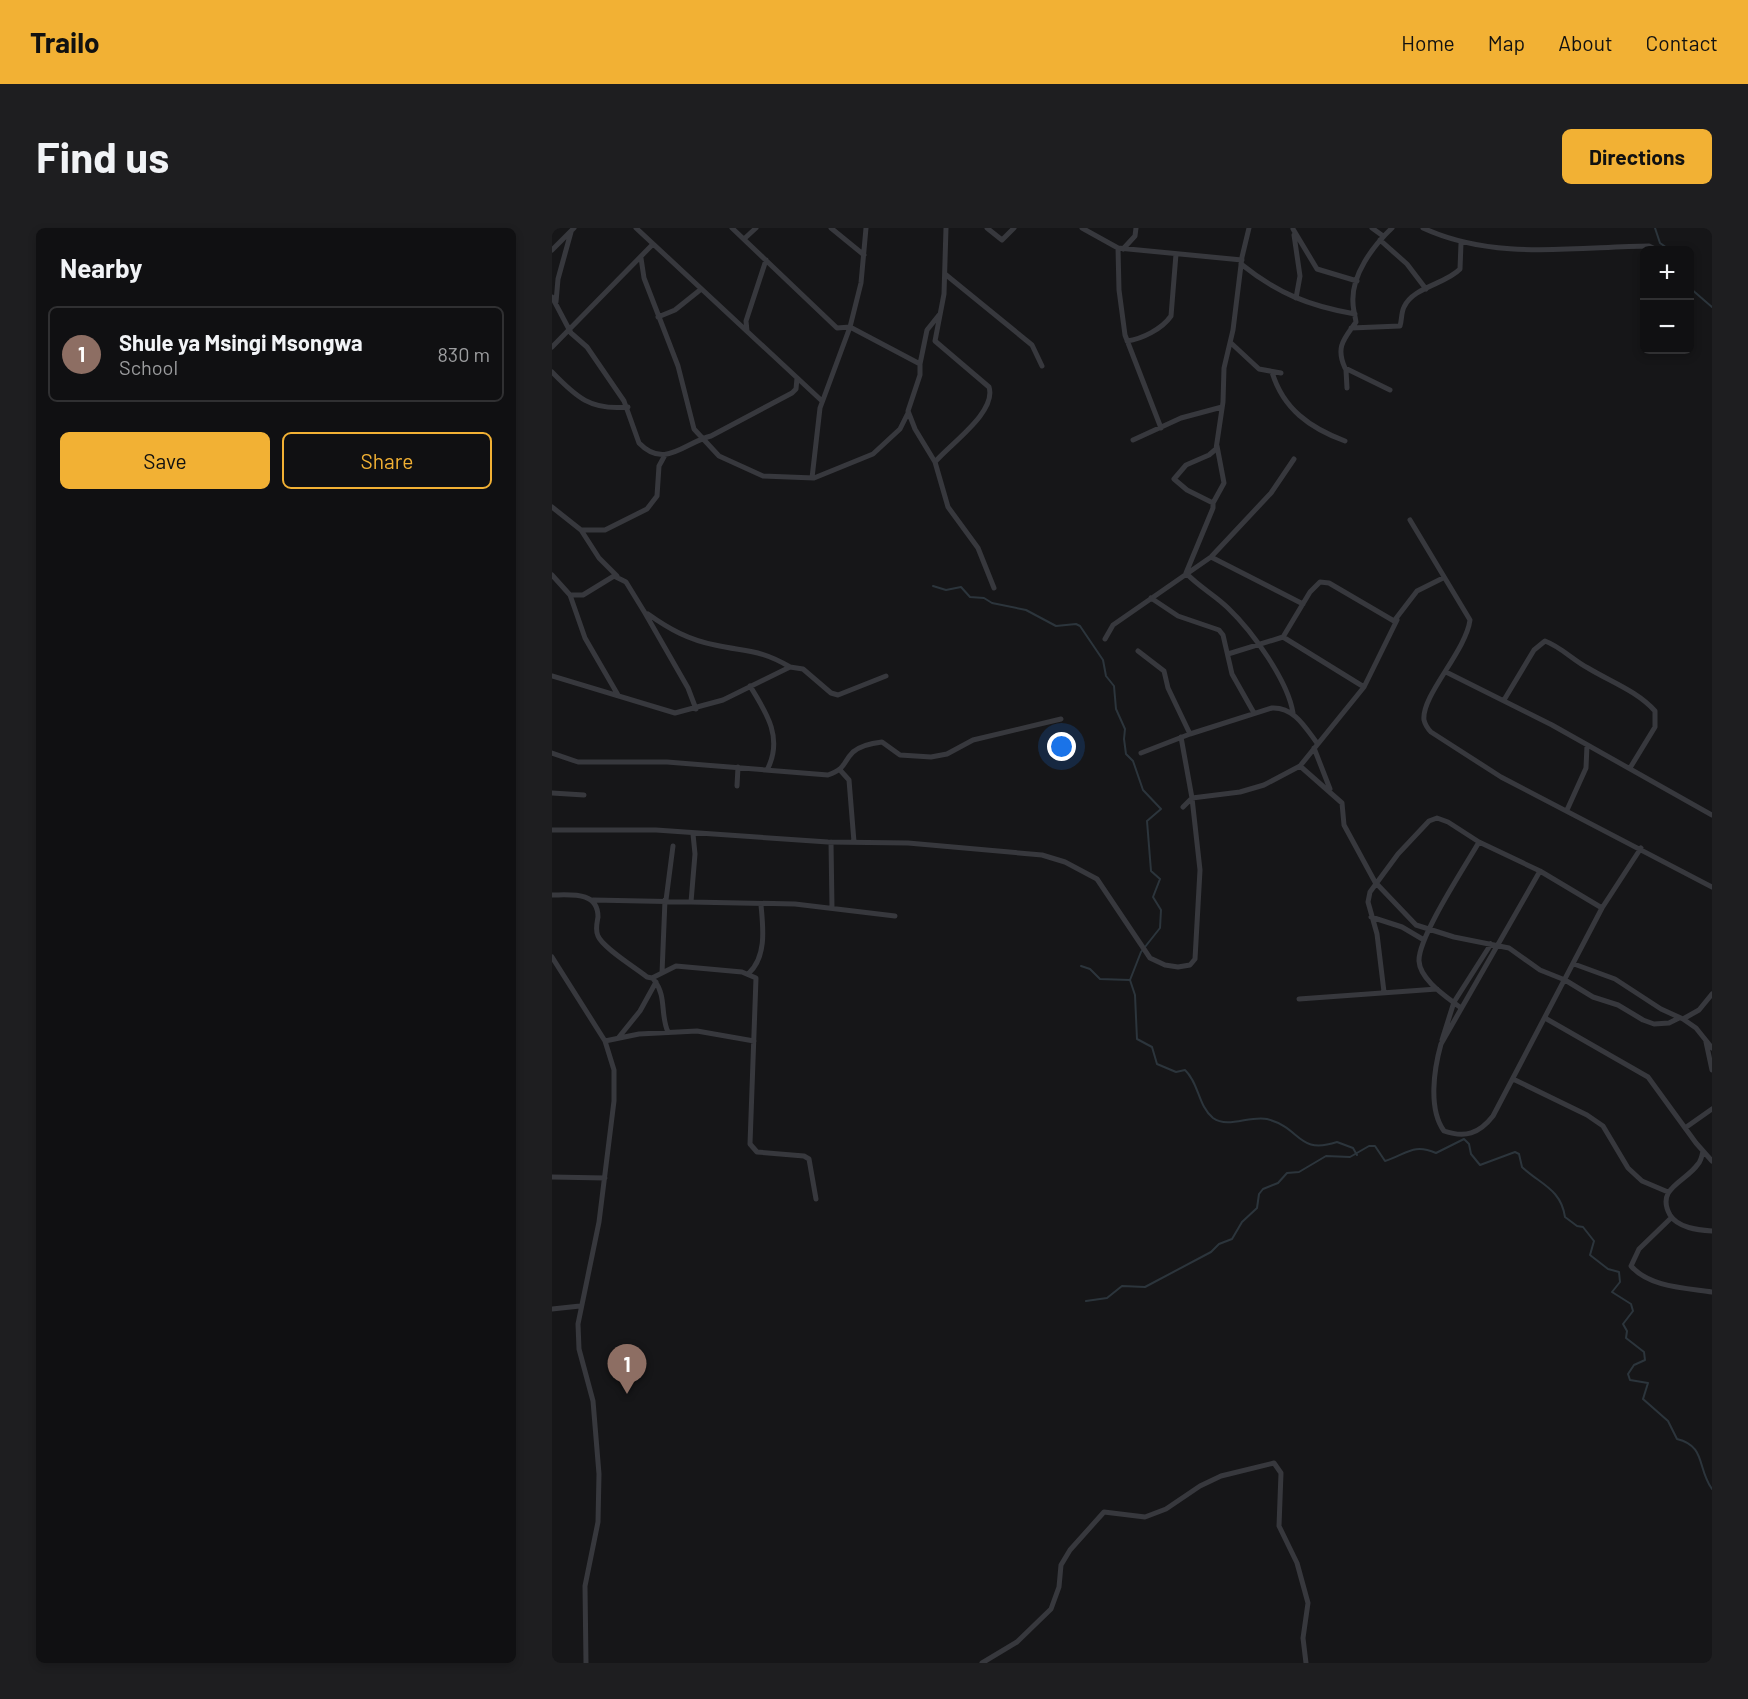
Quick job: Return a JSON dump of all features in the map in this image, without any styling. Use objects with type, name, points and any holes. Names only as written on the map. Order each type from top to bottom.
[{"type":"street","points":[[636,228],[700,290],[822,401]]},
{"type":"street","points":[[732,228],[837,328],[850,327],[920,364]]},
{"type":"street","points":[[744,239],[756,228]]},
{"type":"street","points":[[831,228],[864,255]]},
{"type":"street","points":[[812,478],[822,401],[850,327],[861,283],[866,228]]},
{"type":"street","points":[[935,462],[985,411],[990,392],[989,387],[935,341],[945,274],[946,228]]},
{"type":"street","points":[[987,228],[1002,240],[1014,228]]},
{"type":"street","points":[[1082,228],[1121,248],[1242,262],[1259,280],[1296,298],[1320,308],[1355,314]]},
{"type":"street","points":[[1136,228],[1135,236],[1121,248],[1119,290],[1127,341],[1161,429]]},
{"type":"street","points":[[1186,573],[1213,503],[1224,483],[1217,446],[1224,368],[1231,342],[1249,228]]},
{"type":"street","points":[[1372,228],[1407,264],[1426,289]]},
{"type":"street","points":[[1347,388],[1346,370],[1342,364],[1342,342],[1356,322],[1353,297],[1360,271],[1382,238],[1392,228]]},
{"type":"street","points":[[1423,228],[1461,243],[1527,250],[1640,246]]},
{"type":"street","points":[[1292,229],[1300,276],[1296,298]]},
{"type":"street","points":[[1292,229],[1317,269],[1357,282]]},
{"type":"street","points":[[552,250],[573,230]]},
{"type":"street","points":[[555,304],[558,279],[573,230]]},
{"type":"street","points":[[1351,328],[1398,327],[1408,301],[1426,289],[1454,276],[1460,269],[1461,243]]},
{"type":"street","points":[[552,347],[653,244]]},
{"type":"street","points":[[1127,341],[1138,339],[1160,327],[1171,316],[1176,254]]},
{"type":"street","points":[[641,258],[644,278],[678,366],[694,429],[719,456],[763,476],[812,478],[873,454],[900,429],[920,375],[927,330],[940,314]]},
{"type":"street","points":[[747,331],[746,321],[766,260]]},
{"type":"street","points":[[945,274],[1032,345],[1042,366]]},
{"type":"street","points":[[658,317],[675,310],[700,290]]},
{"type":"street","points":[[552,297],[569,329],[587,347],[628,407],[639,443],[665,455],[681,451],[700,437],[711,436],[792,393],[796,388],[797,378]]},
{"type":"street","points":[[1231,342],[1259,369],[1281,373]]},
{"type":"street","points":[[1346,370],[1390,390]]},
{"type":"street","points":[[552,372],[588,403],[610,409],[628,407]]},
{"type":"street","points":[[1272,372],[1281,394],[1300,418],[1311,427],[1345,441]]},
{"type":"street","points":[[1133,440],[1161,429],[1181,417],[1222,406]]},
{"type":"street","points":[[908,411],[915,429],[935,462],[948,507],[978,548],[994,588]]},
{"type":"street","points":[[1213,503],[1187,490],[1174,479],[1186,465],[1209,455],[1217,446]]},
{"type":"street","points":[[581,530],[605,530],[647,510],[657,496],[659,466],[665,455]]},
{"type":"street","points":[[1105,639],[1113,625],[1211,557],[1271,493],[1294,459]]},
{"type":"street","points":[[552,507],[581,530],[599,558],[626,582],[688,688],[696,708]]},
{"type":"street","points":[[1410,520],[1470,620],[1468,632],[1425,708],[1424,721],[1431,732],[1502,777],[1712,887]]},
{"type":"street","points":[[1211,557],[1303,604]]},
{"type":"street","points":[[1186,573],[1199,587],[1228,608],[1284,681],[1293,713],[1316,746],[1330,790]]},
{"type":"street","points":[[552,575],[570,595],[585,639],[618,695]]},
{"type":"street","points":[[570,595],[583,595],[617,576]]},
{"type":"street","points":[[1183,807],[1192,798],[1225,796],[1256,787],[1300,766],[1365,687],[1405,604],[1417,591],[1443,578]]},
{"type":"street","points":[[1228,654],[1283,637],[1303,604],[1320,582],[1329,583],[1384,617],[1397,620]]},
{"type":"street","points":[[1151,598],[1178,616],[1219,630],[1228,654],[1232,674],[1254,713]]},
{"type":"street","points":[[645,613],[676,633],[716,646],[764,653],[790,668],[802,669],[826,689],[838,695],[886,676]]},
{"type":"street","points":[[1283,637],[1365,687]]},
{"type":"street","points":[[1504,700],[1534,650],[1545,641],[1551,644],[1587,668],[1633,693],[1655,711],[1655,727],[1630,768]]},
{"type":"street","points":[[1138,651],[1164,671],[1168,688],[1190,734]]},
{"type":"street","points":[[552,676],[675,713],[723,700],[790,668]]},
{"type":"street","points":[[1446,672],[1504,700],[1712,815]]},
{"type":"street","points":[[750,686],[767,713],[773,732],[773,758],[768,768]]},
{"type":"street","points":[[1141,753],[1254,713],[1284,707],[1293,713]]},
{"type":"street","points":[[552,753],[578,762],[667,762],[768,768],[828,775],[840,770],[853,752],[873,743],[882,742],[900,755],[931,757],[947,754],[973,740],[1061,719]]},
{"type":"street","points":[[552,830],[624,829],[831,842],[908,843],[1042,855],[1065,862],[1097,879],[1150,958],[1165,965],[1184,966],[1190,965],[1195,959],[1200,870],[1192,798],[1181,737]]},
{"type":"street","points":[[1567,810],[1586,768],[1587,745]]},
{"type":"street","points":[[1300,766],[1330,790],[1342,803],[1344,825],[1376,882],[1405,916],[1429,930],[1509,948],[1540,970],[1654,1024],[1668,1023],[1699,1010],[1712,994]]},
{"type":"street","points":[[737,786],[738,767]]},
{"type":"street","points":[[840,770],[849,780],[854,842]]},
{"type":"street","points":[[552,793],[584,795]]},
{"type":"street","points":[[1384,992],[1377,934],[1368,902],[1376,882],[1418,829],[1429,821],[1437,818],[1448,822],[1479,842],[1540,871],[1602,908]]},
{"type":"street","points":[[691,902],[695,854],[693,834]]},
{"type":"street","points":[[831,842],[832,908]]},
{"type":"street","points":[[1461,1008],[1437,989],[1425,975],[1419,962],[1429,930],[1479,842]]},
{"type":"street","points":[[662,973],[666,900],[673,846]]},
{"type":"street","points":[[1540,871],[1494,945],[1454,1002],[1445,1024],[1437,1059],[1435,1085],[1437,1117],[1444,1131],[1468,1134],[1479,1131],[1492,1116],[1602,908],[1641,848]]},
{"type":"street","points":[[552,895],[588,896],[593,900],[597,906],[597,932],[602,941],[654,980],[661,993],[664,1024],[668,1032]]},
{"type":"street","points":[[593,900],[666,900],[832,908],[896,916]]},
{"type":"street","points":[[749,973],[759,962],[762,947],[761,905]]},
{"type":"street","points":[[1371,917],[1402,927],[1424,940]]},
{"type":"street","points":[[1441,1044],[1494,945]]},
{"type":"street","points":[[552,957],[605,1041],[614,1070],[614,1101],[599,1222],[580,1306],[579,1349],[593,1401],[599,1474],[598,1522],[585,1586],[586,1663]]},
{"type":"street","points":[[1574,964],[1615,979],[1661,1009],[1681,1018],[1696,1028],[1712,1047]]},
{"type":"street","points":[[618,1038],[640,1011],[654,980],[676,966],[749,973],[757,981],[751,1147],[766,1154],[804,1156],[809,1159],[816,1199]]},
{"type":"street","points":[[1299,999],[1437,989]]},
{"type":"street","points":[[1545,1018],[1648,1077],[1684,1128],[1712,1161]]},
{"type":"street","points":[[605,1041],[639,1034],[697,1031],[754,1041]]},
{"type":"street","points":[[1706,1041],[1712,1070]]},
{"type":"street","points":[[1513,1079],[1587,1115],[1603,1126],[1613,1139],[1628,1168],[1642,1180],[1668,1192]]},
{"type":"street","points":[[1684,1128],[1712,1109]]},
{"type":"street","points":[[1703,1151],[1699,1163],[1668,1192],[1665,1205],[1671,1218],[1681,1226],[1712,1231]]},
{"type":"street","points":[[552,1177],[605,1178]]},
{"type":"street","points":[[1671,1218],[1639,1249],[1630,1266],[1638,1275],[1650,1280],[1712,1292]]},
{"type":"street","points":[[552,1309],[580,1306]]},
{"type":"street","points":[[982,1663],[1017,1642],[1051,1609],[1059,1587],[1061,1565],[1070,1550],[1104,1512],[1145,1517],[1166,1509],[1200,1485],[1221,1476],[1274,1463],[1281,1473],[1279,1526],[1297,1563],[1308,1603],[1303,1638],[1306,1663]]},
{"type":"waterway","points":[[1655,228],[1660,243],[1664,246]]},
{"type":"waterway","points":[[1694,291],[1712,307]]},
{"type":"waterway","points":[[933,586],[946,590],[961,587],[970,597],[984,598],[992,603],[1026,610],[1056,626],[1076,624],[1080,626],[1103,660],[1106,676],[1114,686],[1116,709],[1125,729],[1126,754],[1133,761],[1143,790],[1161,809],[1147,821],[1151,871],[1160,879],[1153,897],[1161,910],[1160,928],[1141,952],[1130,980]]},
{"type":"waterway","points":[[1081,966],[1090,969],[1100,979],[1130,980]]},
{"type":"waterway","points":[[1130,980],[1135,995],[1137,1039],[1152,1047],[1157,1064],[1176,1072],[1185,1070],[1190,1075],[1204,1107],[1213,1118],[1225,1122],[1267,1119],[1287,1128],[1307,1143],[1324,1145],[1337,1142],[1353,1148],[1357,1155]]},
{"type":"waterway","points":[[1086,1301],[1107,1298],[1122,1286],[1145,1287],[1211,1252],[1219,1244],[1232,1239],[1242,1222],[1257,1208],[1259,1194],[1263,1189],[1278,1183],[1287,1173],[1299,1172],[1326,1156],[1350,1157],[1369,1146],[1375,1146],[1385,1161],[1416,1149],[1436,1153],[1464,1139],[1469,1144],[1471,1154],[1480,1165],[1515,1152],[1519,1154],[1522,1167],[1554,1193],[1563,1208],[1565,1217],[1577,1226],[1583,1227],[1594,1241],[1590,1255],[1608,1269],[1619,1272],[1620,1282],[1612,1292],[1631,1304],[1633,1311],[1623,1324],[1627,1331],[1626,1338],[1644,1352],[1645,1360],[1634,1365],[1628,1374],[1630,1380],[1648,1383],[1643,1399],[1668,1421],[1677,1439],[1686,1442],[1697,1452],[1712,1489]]},
{"type":"place","name":"Shule ya Msingi Msongwa","points":[[627,1394]]}]
